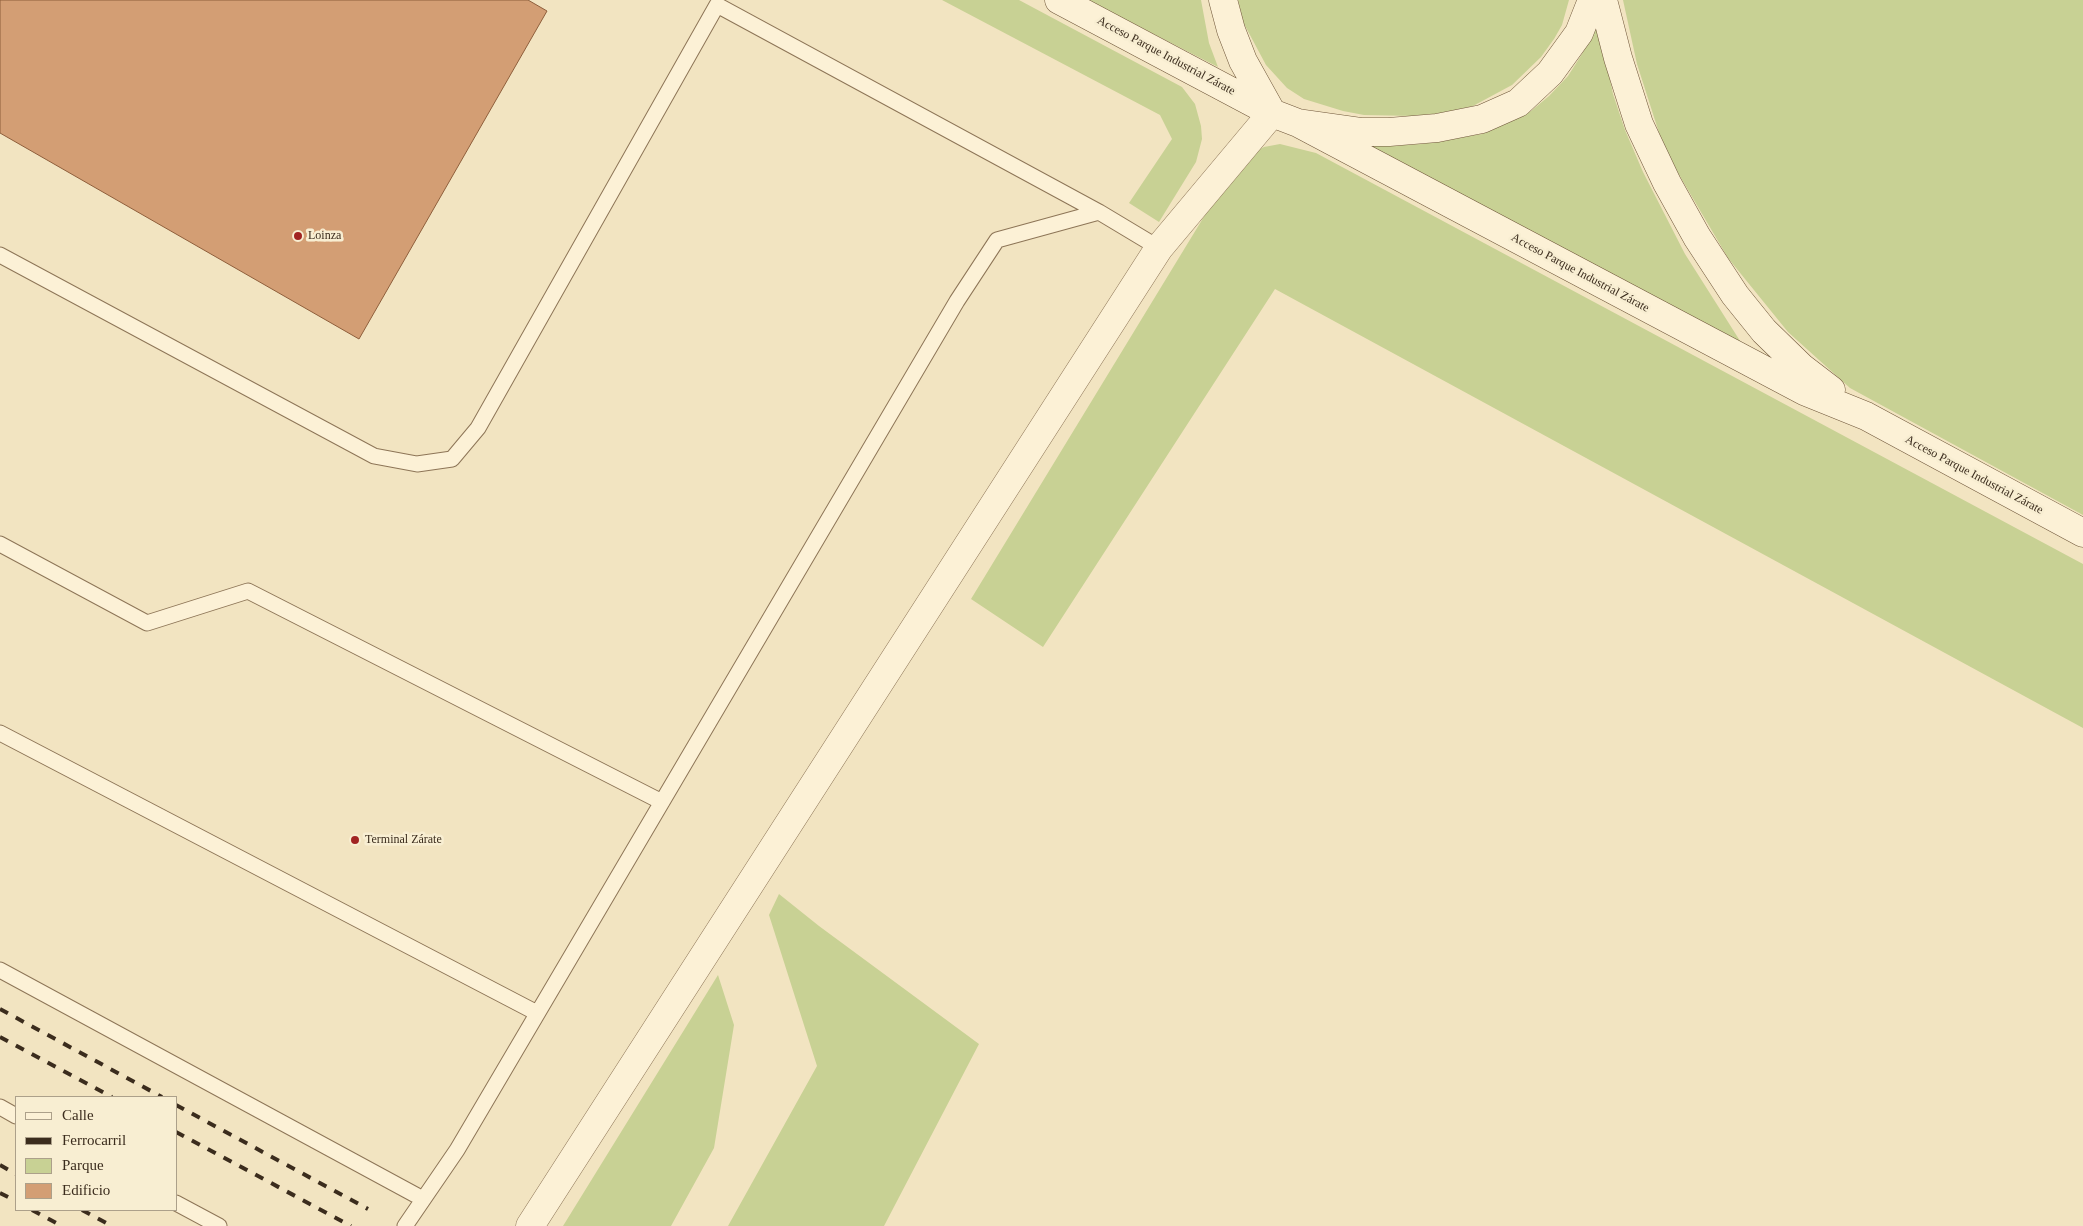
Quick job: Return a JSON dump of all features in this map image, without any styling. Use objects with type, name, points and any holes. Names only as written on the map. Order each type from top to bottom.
[{"type":"main road","name":"Acceso Parque Industrial Zárate","points":[[1059,0],[1272,113],[1298,123],[1804,391],[1866,416],[2083,533]]},
{"type":"main road","points":[[530,1226],[1159,248],[1272,113],[1242,61],[1223,0]]},
{"type":"main road","points":[[1298,123],[1362,132],[1389,132],[1437,128],[1482,119],[1518,103],[1550,73],[1579,33],[1592,0]]},
{"type":"main road","name":"Acceso Parque Industrial Zárate","points":[[1604,0],[1618,58],[1639,124],[1667,184],[1697,237],[1735,295],[1764,331],[1801,367],[1866,416]]},
{"type":"lane","points":[[0,255],[374,456],[417,464],[452,459],[478,428],[713,2],[1099,212],[1159,248]]},
{"type":"lane","points":[[405,1226],[457,1150],[957,301],[997,240],[1099,212]]},
{"type":"lane","points":[[0,544],[147,623],[248,591],[662,802]]},
{"type":"lane","points":[[0,733],[537,1013]]},
{"type":"lane","points":[[0,970],[423,1200]]},
{"type":"lane","points":[[0,1107],[15,1115]]},
{"type":"lane","points":[[178,1204],[219,1226]]},
{"type":"green space","points":[[942,0],[1019,0],[1182,87],[1195,104],[1201,126],[1202,139],[1196,162],[1159,222],[1129,203],[1172,139],[1160,115]]},
{"type":"green space","points":[[1087,0],[1201,0],[1209,43],[1218,67]]},
{"type":"green space","points":[[1238,0],[1569,0],[1562,25],[1554,39],[1541,57],[1512,85],[1473,106],[1443,113],[1414,116],[1364,115],[1343,111],[1304,99],[1287,88],[1266,65],[1243,22]]},
{"type":"green space","points":[[1623,0],[2083,0],[2083,515],[1850,388],[1788,332],[1728,258],[1678,173],[1661,139],[1637,64]]},
{"type":"green space","points":[[1598,23],[1613,94],[1625,130],[1643,172],[1685,254],[1742,344],[1366,145],[1421,144],[1482,134],[1531,111],[1568,76]]},
{"type":"green space","points":[[1280,144],[1316,153],[2083,564],[2083,728],[1275,289],[1043,647],[971,599],[1219,192],[1248,155],[1264,147]]},
{"type":"green space","points":[[779,894],[819,926],[979,1044],[884,1226],[728,1226],[817,1066],[769,915]]},
{"type":"green space","points":[[718,975],[734,1025],[714,1148],[671,1226],[563,1226]]},
{"type":"building","name":"Loinza","points":[[0,0],[528,0],[547,11],[359,339],[0,133]]},
{"type":"railway","points":[[0,1009],[160,1096]]},
{"type":"railway","points":[[0,1037],[110,1096]]},
{"type":"railway","points":[[178,1106],[368,1209]]},
{"type":"railway","points":[[178,1133],[351,1226]]},
{"type":"railway","points":[[0,1165],[15,1173]]},
{"type":"railway","points":[[0,1193],[15,1200]]},
{"type":"railway","points":[[34,1211],[62,1226]]},
{"type":"railway","points":[[84,1211],[112,1226]]},
{"type":"place","name":"Loinza","points":[[298,236]]},
{"type":"place","name":"Terminal Zárate","points":[[355,840]]}]
